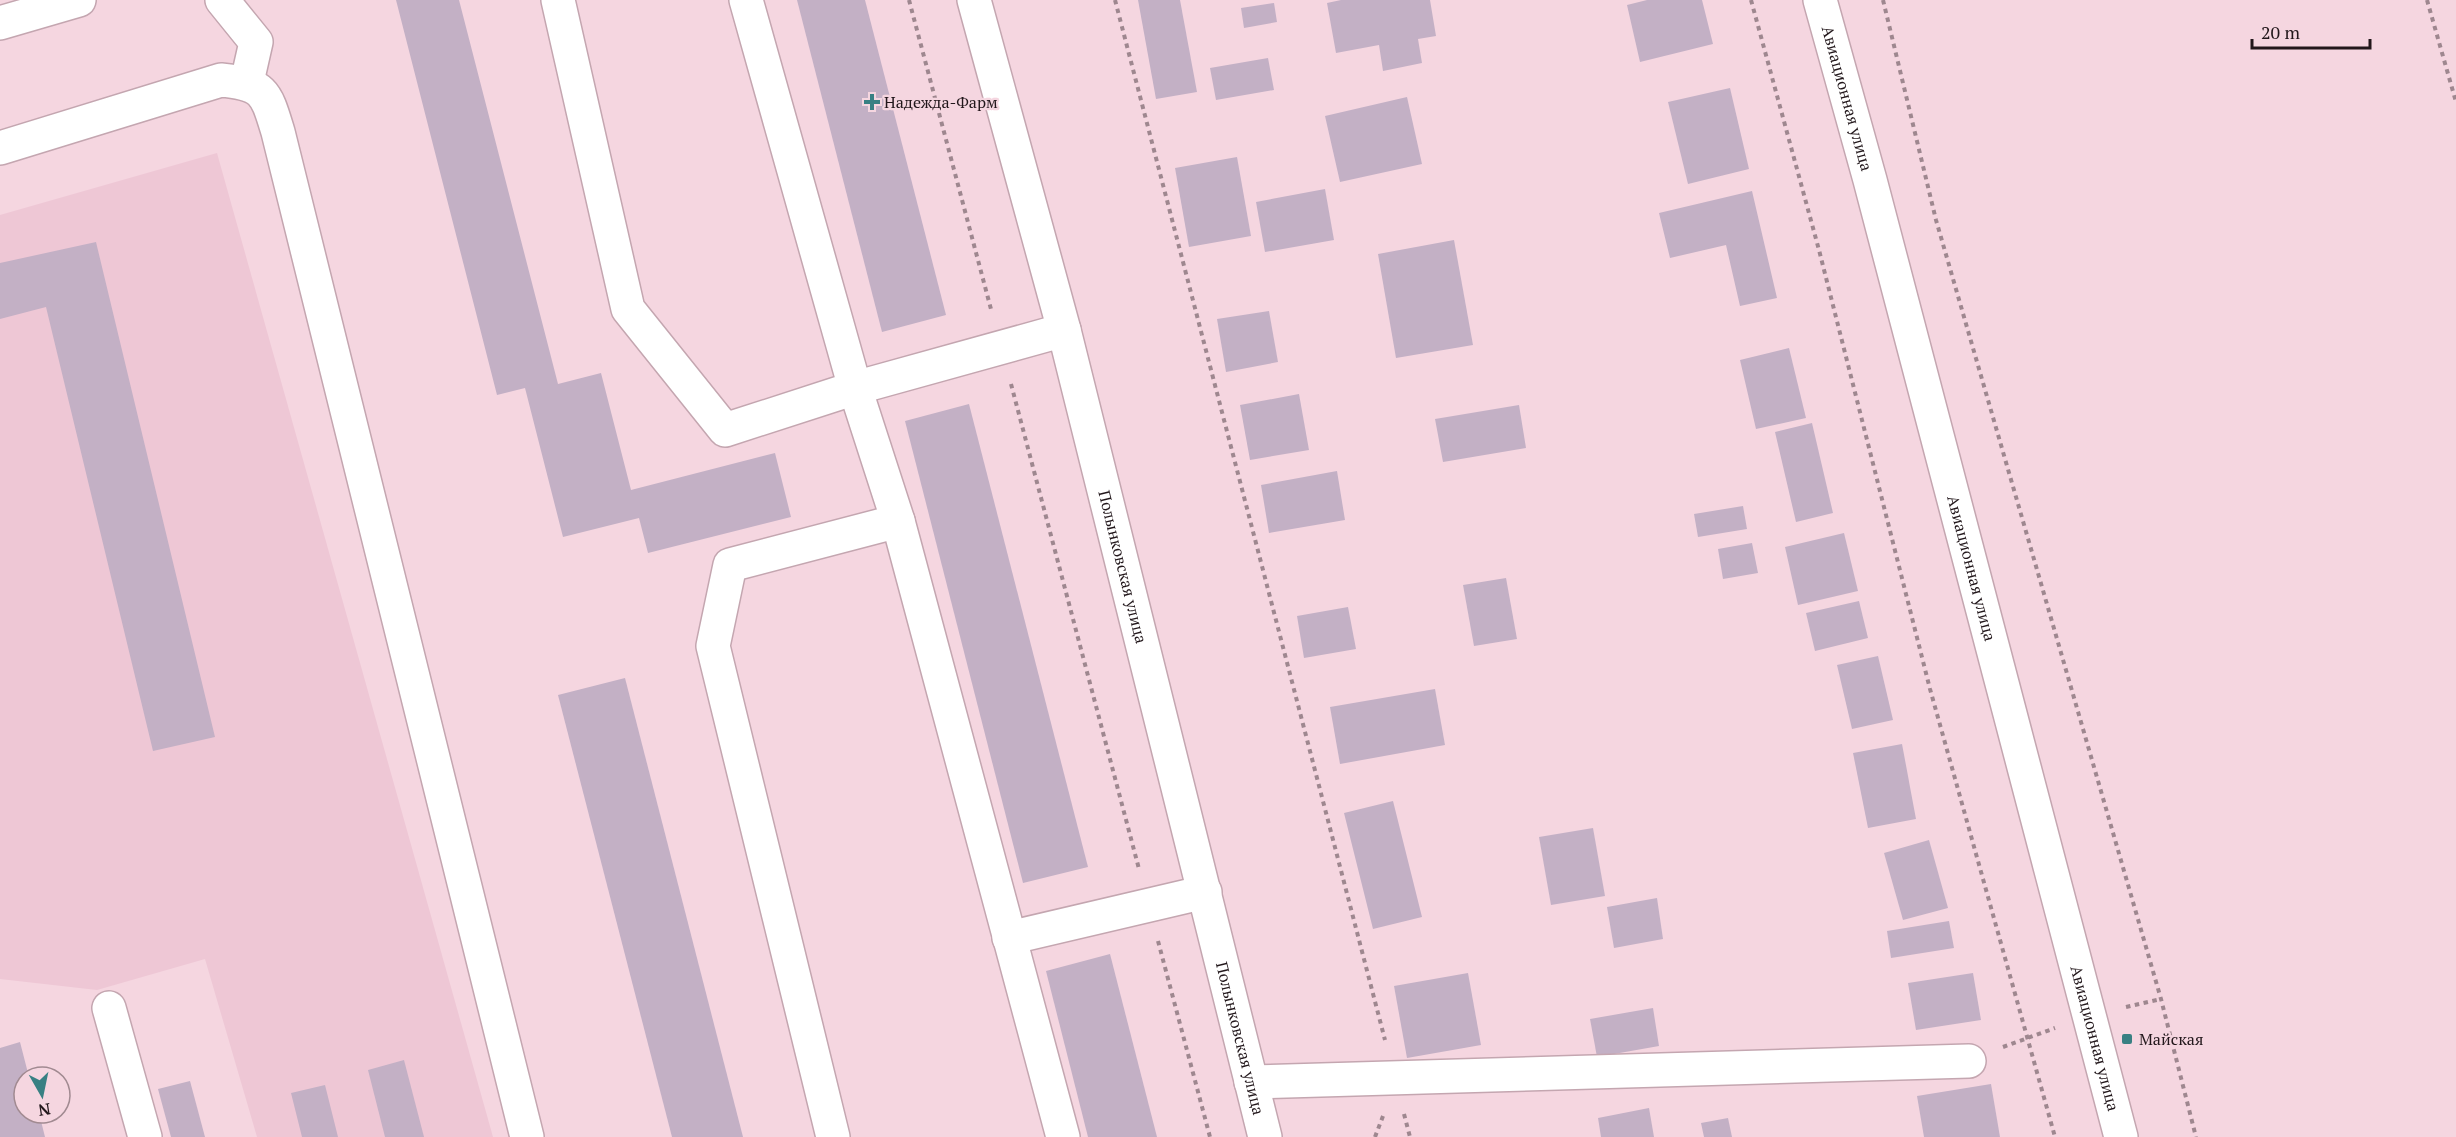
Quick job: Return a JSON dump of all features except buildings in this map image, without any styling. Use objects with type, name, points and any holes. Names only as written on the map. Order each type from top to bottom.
[{"type":"street","points":[[0,23],[79,0]]},
{"type":"street","points":[[222,0],[256,42],[247,82]]},
{"type":"street","points":[[558,0],[628,309],[725,430],[855,388],[1064,330]]},
{"type":"street","points":[[746,0],[855,388],[898,521],[1063,1137]]},
{"type":"street","name":"Полынковская улица","points":[[974,0],[1064,330],[1265,1137]]},
{"type":"street","name":"Авиационная улица","points":[[1820,0],[1870,180],[2121,1137]]},
{"type":"street","points":[[0,148],[221,80],[247,82],[267,98],[278,132],[527,1137]]},
{"type":"street","points":[[833,1137],[713,646],[730,565],[898,521]]},
{"type":"street","points":[[1009,938],[1205,892]]},
{"type":"street","points":[[109,1008],[145,1137]]},
{"type":"street","points":[[1251,1082],[1970,1061]]},
{"type":"path","points":[[909,0],[1140,870]]},
{"type":"path","points":[[1115,0],[1410,1137]]},
{"type":"path","points":[[1751,0],[1822,262],[1930,689],[2055,1137]]},
{"type":"path","points":[[1883,0],[1936,220],[2161,999],[2196,1137]]},
{"type":"path","points":[[2427,0],[2456,102]]},
{"type":"path","points":[[1158,940],[1210,1137]]},
{"type":"shaded area","points":[[217,153],[493,1137],[257,1137],[205,959],[97,990],[0,979],[0,215]]},
{"type":"place","name":"Надежда-Фарм","points":[[872,102]]},
{"type":"place","name":"Майская","points":[[2127,1039]]}]
